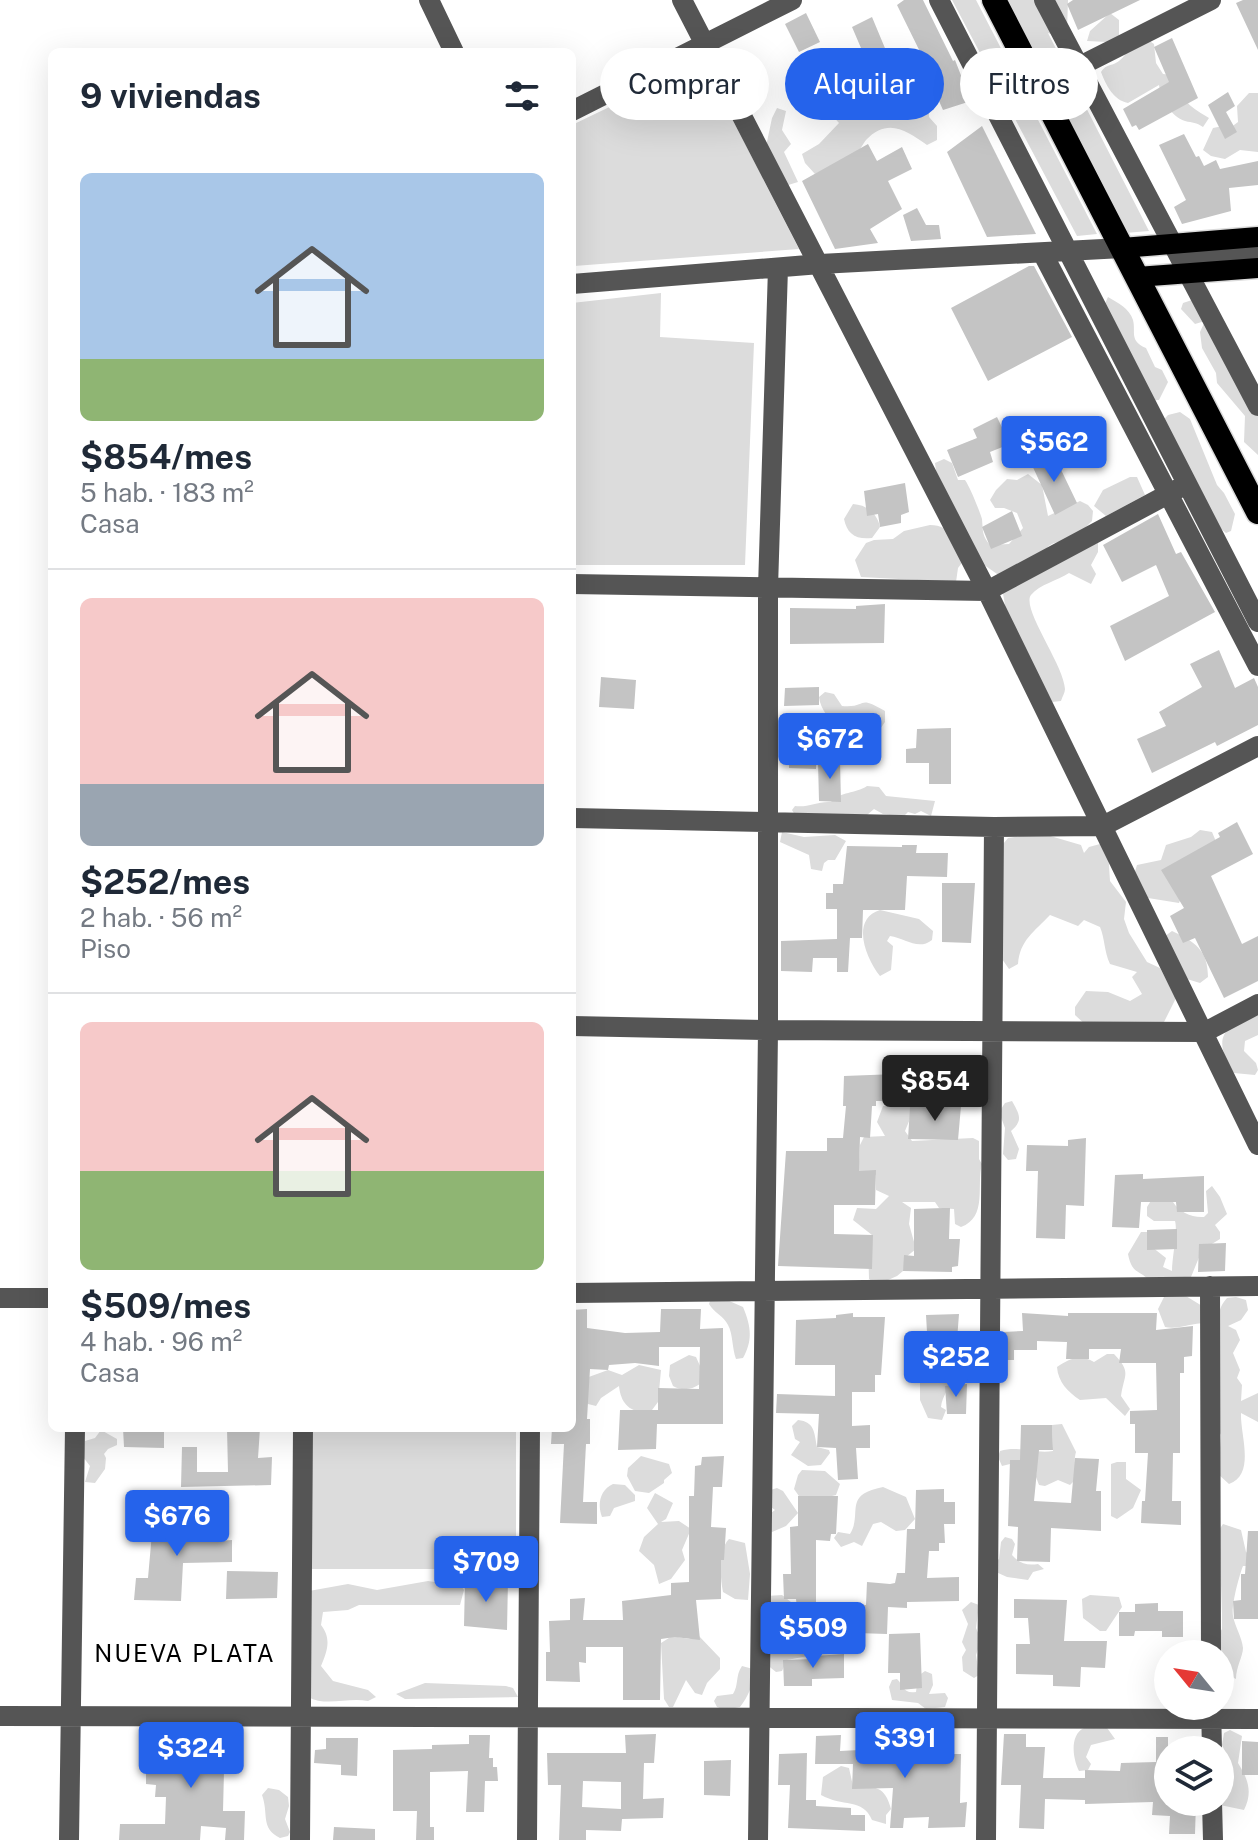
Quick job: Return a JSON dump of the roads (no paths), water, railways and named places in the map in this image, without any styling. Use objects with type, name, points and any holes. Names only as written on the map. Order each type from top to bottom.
[{"type":"highway","points":[[994,0],[1258,512]]},
{"type":"main road","points":[[1137,277],[1180,258],[1258,237]]},
{"type":"main road","points":[[1122,248],[1258,268]]},
{"type":"street","points":[[429,0],[452,48]]},
{"type":"street","points":[[682,0],[987,591],[1258,1145]]},
{"type":"street","points":[[576,109],[792,0]]},
{"type":"street","points":[[939,0],[1258,622]]},
{"type":"street","points":[[1044,0],[1068,48]]},
{"type":"street","points":[[1098,57],[1211,0]]},
{"type":"street","points":[[1098,104],[1258,406]]},
{"type":"street","points":[[576,284],[820,264],[1122,248]]},
{"type":"street","points":[[1180,258],[1258,252]]},
{"type":"street","points":[[1043,254],[1258,666]]},
{"type":"street","points":[[758,1840],[768,1030],[768,588],[778,268]]},
{"type":"street","points":[[576,584],[987,591],[1187,484]]},
{"type":"street","points":[[576,818],[994,827],[1103,826],[1258,746]]},
{"type":"street","points":[[986,1840],[994,827]]},
{"type":"street","points":[[576,1026],[1205,1032],[1258,1004]]},
{"type":"street","points":[[1210,1286],[1211,1640]]},
{"type":"street","points":[[576,1293],[1258,1286]]},
{"type":"street","points":[[0,1298],[48,1298]]},
{"type":"street","points":[[69,1840],[75,1432]]},
{"type":"street","points":[[300,1840],[303,1432]]},
{"type":"street","points":[[527,1840],[530,1432]]},
{"type":"street","points":[[0,1716],[301,1715],[529,1719],[987,1718],[1154,1714]]},
{"type":"street","points":[[1234,1715],[1258,1719]]},
{"type":"street","points":[[1212,1816],[1213,1840]]},
{"type":"district","name":"NUEVA PLATA","points":[[185,1653]]}]
